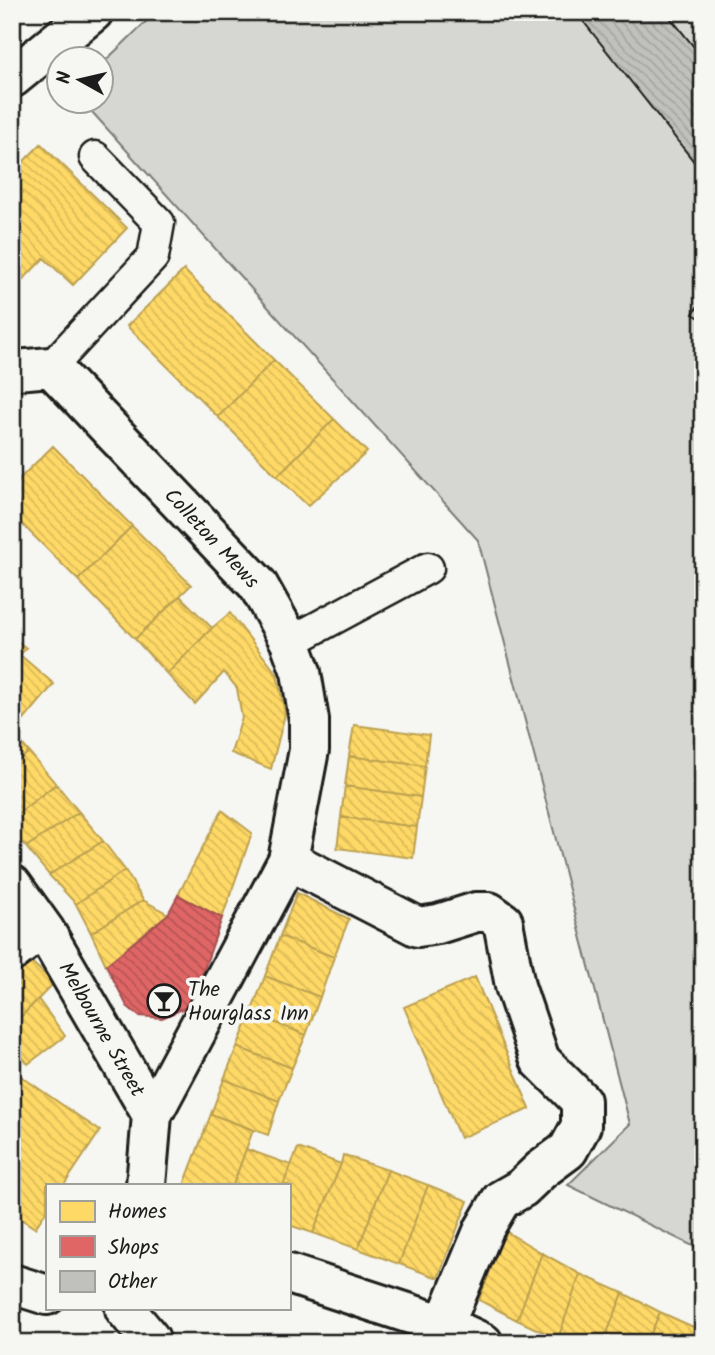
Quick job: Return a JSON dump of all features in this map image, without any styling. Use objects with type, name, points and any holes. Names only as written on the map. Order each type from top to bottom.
[{"type":"street","points":[[12,79],[93,12]]},
{"type":"street","name":"Colleton Mews","points":[[34,369],[258,585],[290,642],[305,692],[309,750],[288,860],[152,1115]]},
{"type":"street","points":[[288,860],[418,927],[438,924],[476,912],[489,912],[503,922],[515,986],[540,1060],[581,1101],[581,1125],[568,1150],[522,1188],[501,1200],[484,1229],[444,1325]]},
{"type":"street","name":"Melbourne Street","points":[[12,885],[45,931],[152,1115],[146,1184]]},
{"type":"street","points":[[290,1273],[444,1325],[483,1343]]},
{"type":"street","points":[[12,1284],[46,1296]]},
{"type":"street","points":[[118,1310],[150,1339],[151,1343]]},
{"type":"lane","points":[[34,369],[153,257],[159,223],[94,157]]},
{"type":"lane","points":[[290,642],[428,568]]},
{"type":"lane","points":[[12,957],[45,931]]},
{"type":"shaded area","points":[[156,12],[703,12],[703,1251],[568,1185],[630,1124],[478,540],[96,116],[116,116],[116,51]]},
{"type":"building: Homes","points":[[41,144],[127,228],[73,285],[44,258],[12,291],[12,173]]},
{"type":"building: Homes","points":[[184,270],[274,360],[218,417],[127,326]]},
{"type":"building: Homes","points":[[274,360],[334,419],[277,476],[218,417]]},
{"type":"building: Homes","points":[[334,419],[367,452],[308,506],[277,476]]},
{"type":"building: Homes","points":[[53,446],[132,526],[78,580],[12,514],[12,486]]},
{"type":"building: Homes","points":[[132,526],[191,585],[135,639],[78,580]]},
{"type":"building: Homes","points":[[180,596],[212,628],[167,674],[135,639]]},
{"type":"building: Homes","points":[[230,613],[277,674],[285,714],[271,769],[231,753],[242,718],[237,688],[224,672],[195,704],[167,674]]},
{"type":"building: Homes","points":[[12,637],[26,648],[12,665]]},
{"type":"building: Homes","points":[[20,655],[54,684],[24,720],[12,710],[12,665]]},
{"type":"building: Homes","points":[[354,725],[429,735],[425,766],[349,756]]},
{"type":"building: Homes","points":[[12,732],[29,752],[12,765]]},
{"type":"building: Homes","points":[[29,752],[56,784],[12,818],[12,765]]},
{"type":"building: Homes","points":[[349,756],[425,766],[421,797],[345,786]]},
{"type":"building: Homes","points":[[56,784],[79,812],[26,847],[12,831],[12,818]]},
{"type":"building: Homes","points":[[345,786],[421,797],[417,827],[341,817]]},
{"type":"building: Homes","points":[[222,810],[252,833],[222,918],[178,895]]},
{"type":"building: Homes","points":[[79,812],[103,841],[49,875],[26,847]]},
{"type":"building: Homes","points":[[341,817],[417,827],[413,858],[337,848]]},
{"type":"building: Homes","points":[[103,841],[125,870],[76,904],[49,875]]},
{"type":"building: Homes","points":[[125,870],[143,900],[91,933],[76,904]]},
{"type":"building: Homes","points":[[297,893],[349,919],[334,957],[280,936]]},
{"type":"building: Homes","points":[[143,900],[168,914],[106,965],[91,933]]},
{"type":"building: Homes","points":[[280,936],[334,957],[320,997],[265,976]]},
{"type":"building: Homes","points":[[24,955],[54,983],[12,1026],[12,968]]},
{"type":"building: Homes","points":[[265,976],[320,997],[306,1035],[251,1013]]},
{"type":"building: Homes","points":[[475,977],[530,1109],[460,1138],[404,1007]]},
{"type":"building: Homes","points":[[38,999],[65,1036],[28,1064],[12,1045],[12,1026]]},
{"type":"building: Homes","points":[[251,1013],[306,1035],[292,1068],[237,1047]]},
{"type":"building: Homes","points":[[237,1047],[292,1068],[279,1101],[224,1079]]},
{"type":"building: Homes","points":[[12,1070],[100,1131],[65,1184],[46,1184],[46,1212],[35,1228],[12,1213]]},
{"type":"building: Homes","points":[[224,1079],[279,1101],[268,1135],[211,1114]]},
{"type":"building: Homes","points":[[211,1114],[253,1130],[233,1184],[184,1184]]},
{"type":"building: Homes","points":[[298,1148],[341,1164],[313,1233],[290,1225],[290,1184],[283,1184]]},
{"type":"building: Homes","points":[[246,1149],[291,1165],[283,1184],[233,1184]]},
{"type":"building: Homes","points":[[343,1155],[388,1170],[358,1249],[313,1233]]},
{"type":"building: Homes","points":[[388,1170],[428,1185],[399,1264],[358,1249]]},
{"type":"building: Homes","points":[[428,1185],[468,1201],[438,1278],[399,1264]]},
{"type":"building: Homes","points":[[505,1231],[542,1253],[517,1320],[479,1300]]},
{"type":"building: Homes","points":[[542,1253],[580,1274],[558,1339],[517,1320]]},
{"type":"building: Homes","points":[[580,1274],[623,1293],[603,1343],[565,1343],[558,1339]]},
{"type":"building: Homes","points":[[623,1293],[660,1312],[647,1343],[603,1343]]},
{"type":"building: Homes","points":[[660,1312],[698,1329],[693,1343],[647,1343]]},
{"type":"building: Homes","points":[[698,1329],[703,1331],[703,1343],[693,1343]]},
{"type":"building: Shops","points":[[178,895],[222,918],[196,992],[185,1008],[162,1018],[139,1016],[127,1006],[106,965],[168,914]]},
{"type":"building: Other","points":[[576,12],[666,12],[703,58],[703,173]]},
{"type":"building: Other","points":[[703,298],[703,320],[693,314]]},
{"type":"place","name":"The Hourglass Inn","points":[[164,1001]]}]
